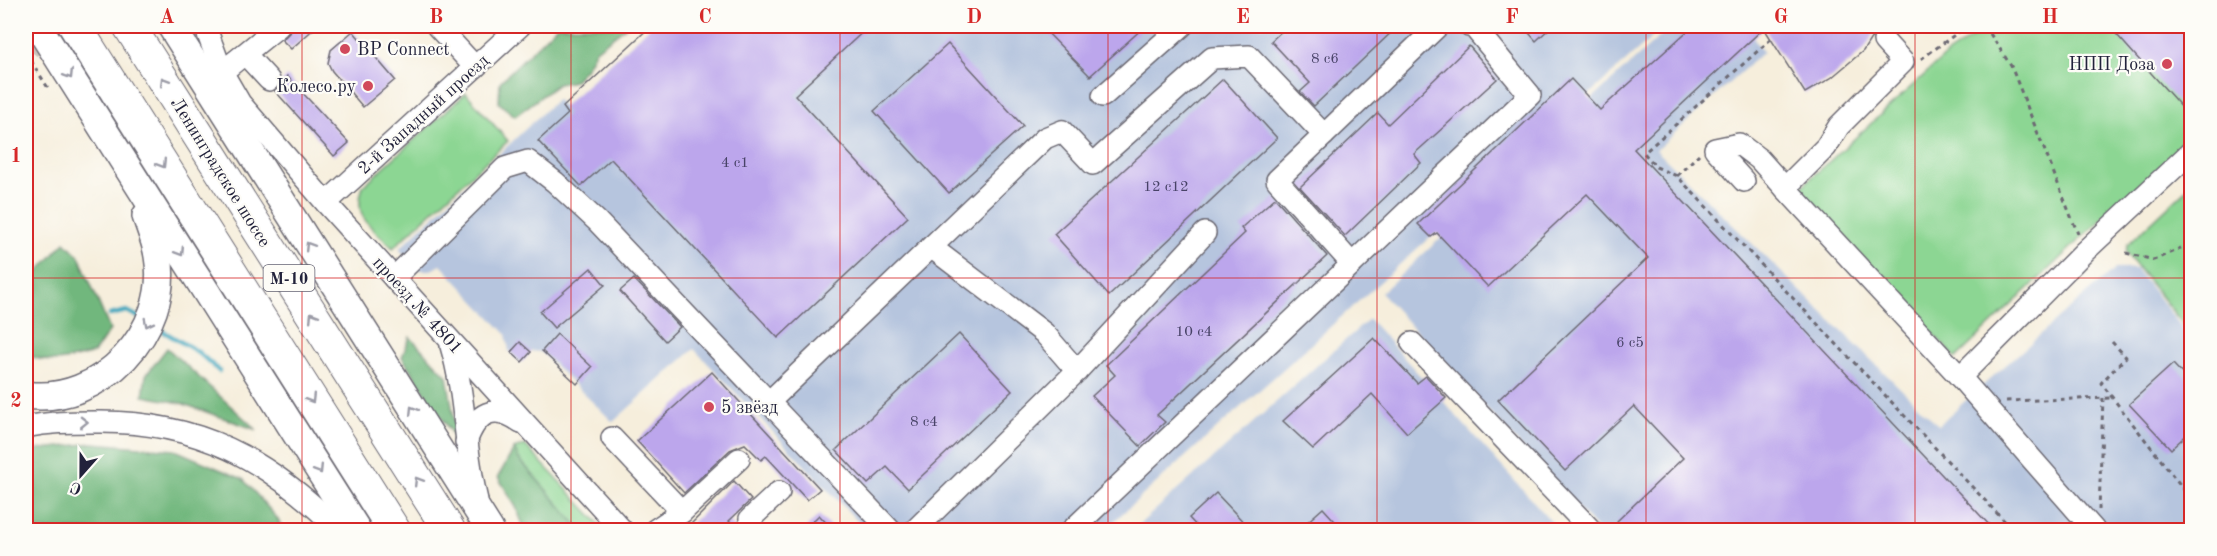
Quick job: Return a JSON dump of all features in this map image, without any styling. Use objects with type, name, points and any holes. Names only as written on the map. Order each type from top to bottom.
[{"type":"highway","name":"М-10","points":[[75,26],[394,531]]},
{"type":"highway","name":"Ленинградское шоссе","points":[[129,26],[449,531]]},
{"type":"main road","points":[[38,26],[357,531]]},
{"type":"main road","name":"Ленинградское шоссе","points":[[171,26],[213,76],[486,524]]},
{"type":"main road","points":[[187,26],[213,76]]},
{"type":"main road","points":[[26,395],[42,398],[70,393],[97,381],[119,365],[140,339],[152,314],[159,286],[159,256],[126,168]]},
{"type":"street","name":"проезд № 4801","points":[[205,26],[213,76],[240,103],[326,203],[622,531]]},
{"type":"street","points":[[213,76],[246,55],[279,26]]},
{"type":"street","points":[[436,26],[475,67]]},
{"type":"street","name":"2-й Западный проезд","points":[[326,203],[520,26]]},
{"type":"street","points":[[1104,96],[1182,26]]},
{"type":"street","points":[[1352,264],[1277,180],[1438,26]]},
{"type":"street","points":[[1072,531],[1530,95],[1473,26],[1469,26]]},
{"type":"street","points":[[1785,188],[1826,147],[1839,126],[1902,62],[1884,40]]},
{"type":"street","points":[[246,55],[269,80]]},
{"type":"street","points":[[770,401],[1045,138],[1062,131],[1093,164],[1212,58],[1249,56],[1324,135]]},
{"type":"street","points":[[1715,149],[1739,144],[1759,159],[1960,377],[2090,526]]},
{"type":"street","points":[[1715,149],[1744,181]]},
{"type":"street","points":[[1960,377],[2085,251],[2192,151]]},
{"type":"street","points":[[394,278],[505,168],[528,161],[555,182],[597,221],[770,401],[890,531]]},
{"type":"street","points":[[915,531],[1077,371],[1206,233]]},
{"type":"street","points":[[931,247],[1044,333],[1077,371]]},
{"type":"street","points":[[449,340],[460,376],[468,467],[486,524]]},
{"type":"street","points":[[1412,343],[1591,531]]},
{"type":"street","points":[[466,442],[473,424],[479,417],[491,412],[513,416],[530,428]]},
{"type":"street","points":[[26,427],[58,422],[126,421],[177,429],[218,443],[255,461],[309,501],[339,531]]},
{"type":"street","points":[[612,438],[682,512]]},
{"type":"street","points":[[655,531],[682,512],[739,459]]},
{"type":"street","points":[[753,531],[750,519],[779,492]]},
{"type":"path","points":[[1917,62],[1967,26]]},
{"type":"path","points":[[1985,26],[2011,66],[2085,251]]},
{"type":"path","points":[[1771,39],[1644,153],[1656,167],[1677,176],[2013,531]]},
{"type":"path","points":[[26,53],[50,91]]},
{"type":"path","points":[[1677,176],[1702,150],[1715,149]]},
{"type":"path","points":[[2126,254],[2154,260],[2192,243]]},
{"type":"path","points":[[2186,327],[2192,327]]},
{"type":"path","points":[[2112,342],[2126,357],[2101,383],[2192,500]]},
{"type":"path","points":[[2090,526],[2100,508],[2103,398]]},
{"type":"path","points":[[1982,402],[2112,398]]},
{"type":"shaded area","points":[[651,26],[1665,26],[1104,530],[866,530],[694,349],[613,422],[541,352],[531,351],[520,362],[509,351],[506,334],[441,265],[431,270],[418,270],[399,249],[557,99],[563,107]]},
{"type":"shaded area","points":[[1671,26],[1745,26],[1763,52],[1656,150],[1938,425],[2116,268],[2136,269],[2191,339],[2191,530],[1598,530],[1381,293]]},
{"type":"shaded area","points":[[1369,319],[1559,530],[1133,530]]},
{"type":"green space","points":[[557,26],[627,26],[596,50],[586,68],[574,81],[558,84],[515,116],[499,103],[500,82]]},
{"type":"green space","points":[[1989,26],[2191,26],[2191,139],[2077,242],[1956,358],[1797,191],[1946,55]]},
{"type":"green space","points":[[466,93],[508,141],[393,248],[371,227],[362,214],[360,197],[363,186]]},
{"type":"green space","points":[[2191,185],[2191,334],[2126,253],[2127,245]]},
{"type":"green space","points":[[65,242],[79,256],[110,330],[94,353],[68,360],[43,360],[26,354],[26,285]]},
{"type":"green space","points":[[410,337],[447,376],[458,443],[402,357]]},
{"type":"green space","points":[[167,348],[257,430],[181,403],[143,396],[146,375]]},
{"type":"green space","points":[[93,443],[175,450],[243,479],[277,518],[283,530],[26,530],[26,451]]},
{"type":"green space","points":[[525,445],[605,530],[581,530],[519,459],[514,449]]},
{"type":"green space","points":[[514,449],[519,459],[581,530],[525,530],[516,507],[498,477]]},
{"type":"building","points":[[292,26],[317,26],[291,49],[282,40],[291,31]]},
{"type":"building","points":[[651,26],[869,26],[795,95],[908,217],[778,338],[611,159],[581,186],[538,141],[568,114],[563,107]]},
{"type":"building","points":[[1041,26],[1145,26],[1090,76]]},
{"type":"building","points":[[1287,26],[1398,26],[1314,106],[1300,92],[1310,83],[1271,41]]},
{"type":"building","points":[[1523,26],[1552,26],[1536,41]]},
{"type":"building","points":[[1693,26],[1883,26],[1875,32],[1863,51],[1831,78],[1805,93],[1764,28],[1634,149],[1995,531],[1626,531],[1617,521],[1683,458],[1634,406],[1565,471],[1498,400],[1648,258],[1587,194],[1488,287],[1437,233],[1431,237],[1418,224],[1571,79],[1600,110]]},
{"type":"building","name":"НПП Доза","points":[[2109,26],[2192,26],[2192,103],[2184,110]]},
{"type":"building","points":[[353,31],[395,80],[363,107],[332,71],[328,63],[331,50]]},
{"type":"building","points":[[948,44],[1023,126],[949,193],[874,111]]},
{"type":"building","points":[[1469,46],[1497,79],[1414,154],[1421,163],[1345,236],[1300,187],[1378,113],[1388,124]]},
{"type":"building","points":[[287,76],[349,143],[334,156],[275,91]]},
{"type":"building","points":[[1223,79],[1277,138],[1109,296],[1054,234]]},
{"type":"building","points":[[1275,198],[1327,256],[1157,415],[1165,422],[1140,446],[1092,396],[1115,375],[1106,365],[1245,233],[1241,228]]},
{"type":"building","points":[[591,268],[605,285],[554,328],[540,312]]},
{"type":"building","points":[[634,279],[680,327],[665,341],[620,291]]},
{"type":"building","points":[[557,334],[592,367],[577,384],[542,351]]},
{"type":"building","points":[[959,334],[1012,391],[908,489],[887,467],[868,484],[836,450]]},
{"type":"building","points":[[1374,338],[1417,383],[1426,376],[1446,398],[1407,433],[1372,394],[1313,449],[1283,421]]},
{"type":"building","points":[[520,342],[531,352],[522,362],[511,352]]},
{"type":"building","points":[[2173,364],[2192,384],[2192,430],[2171,449],[2129,404]]},
{"type":"building","name":"5 звёзд","points":[[712,372],[820,489],[807,500],[766,456],[761,460],[745,444],[730,450],[684,493],[637,441]]},
{"type":"building","points":[[734,481],[751,500],[729,521],[738,531],[684,531]]},
{"type":"building","points":[[1216,493],[1252,531],[1201,531],[1189,518]]},
{"type":"building","points":[[1323,508],[1344,531],[1311,531],[1305,524]]},
{"type":"building","points":[[819,515],[834,531],[803,531]]},
{"type":"waterway","points":[[110,315],[127,311],[140,318]]},
{"type":"waterway","points":[[156,327],[198,352],[219,371]]},
{"type":"tunnel","points":[[26,48],[42,26]]},
{"type":"place","name":"ВР Connect","points":[[345,49]]},
{"type":"place","name":"НПП Доза","points":[[2167,64]]},
{"type":"place","name":"Колесо.ру","points":[[368,86]]},
{"type":"place","name":"5 звёзд","points":[[709,407]]}]
